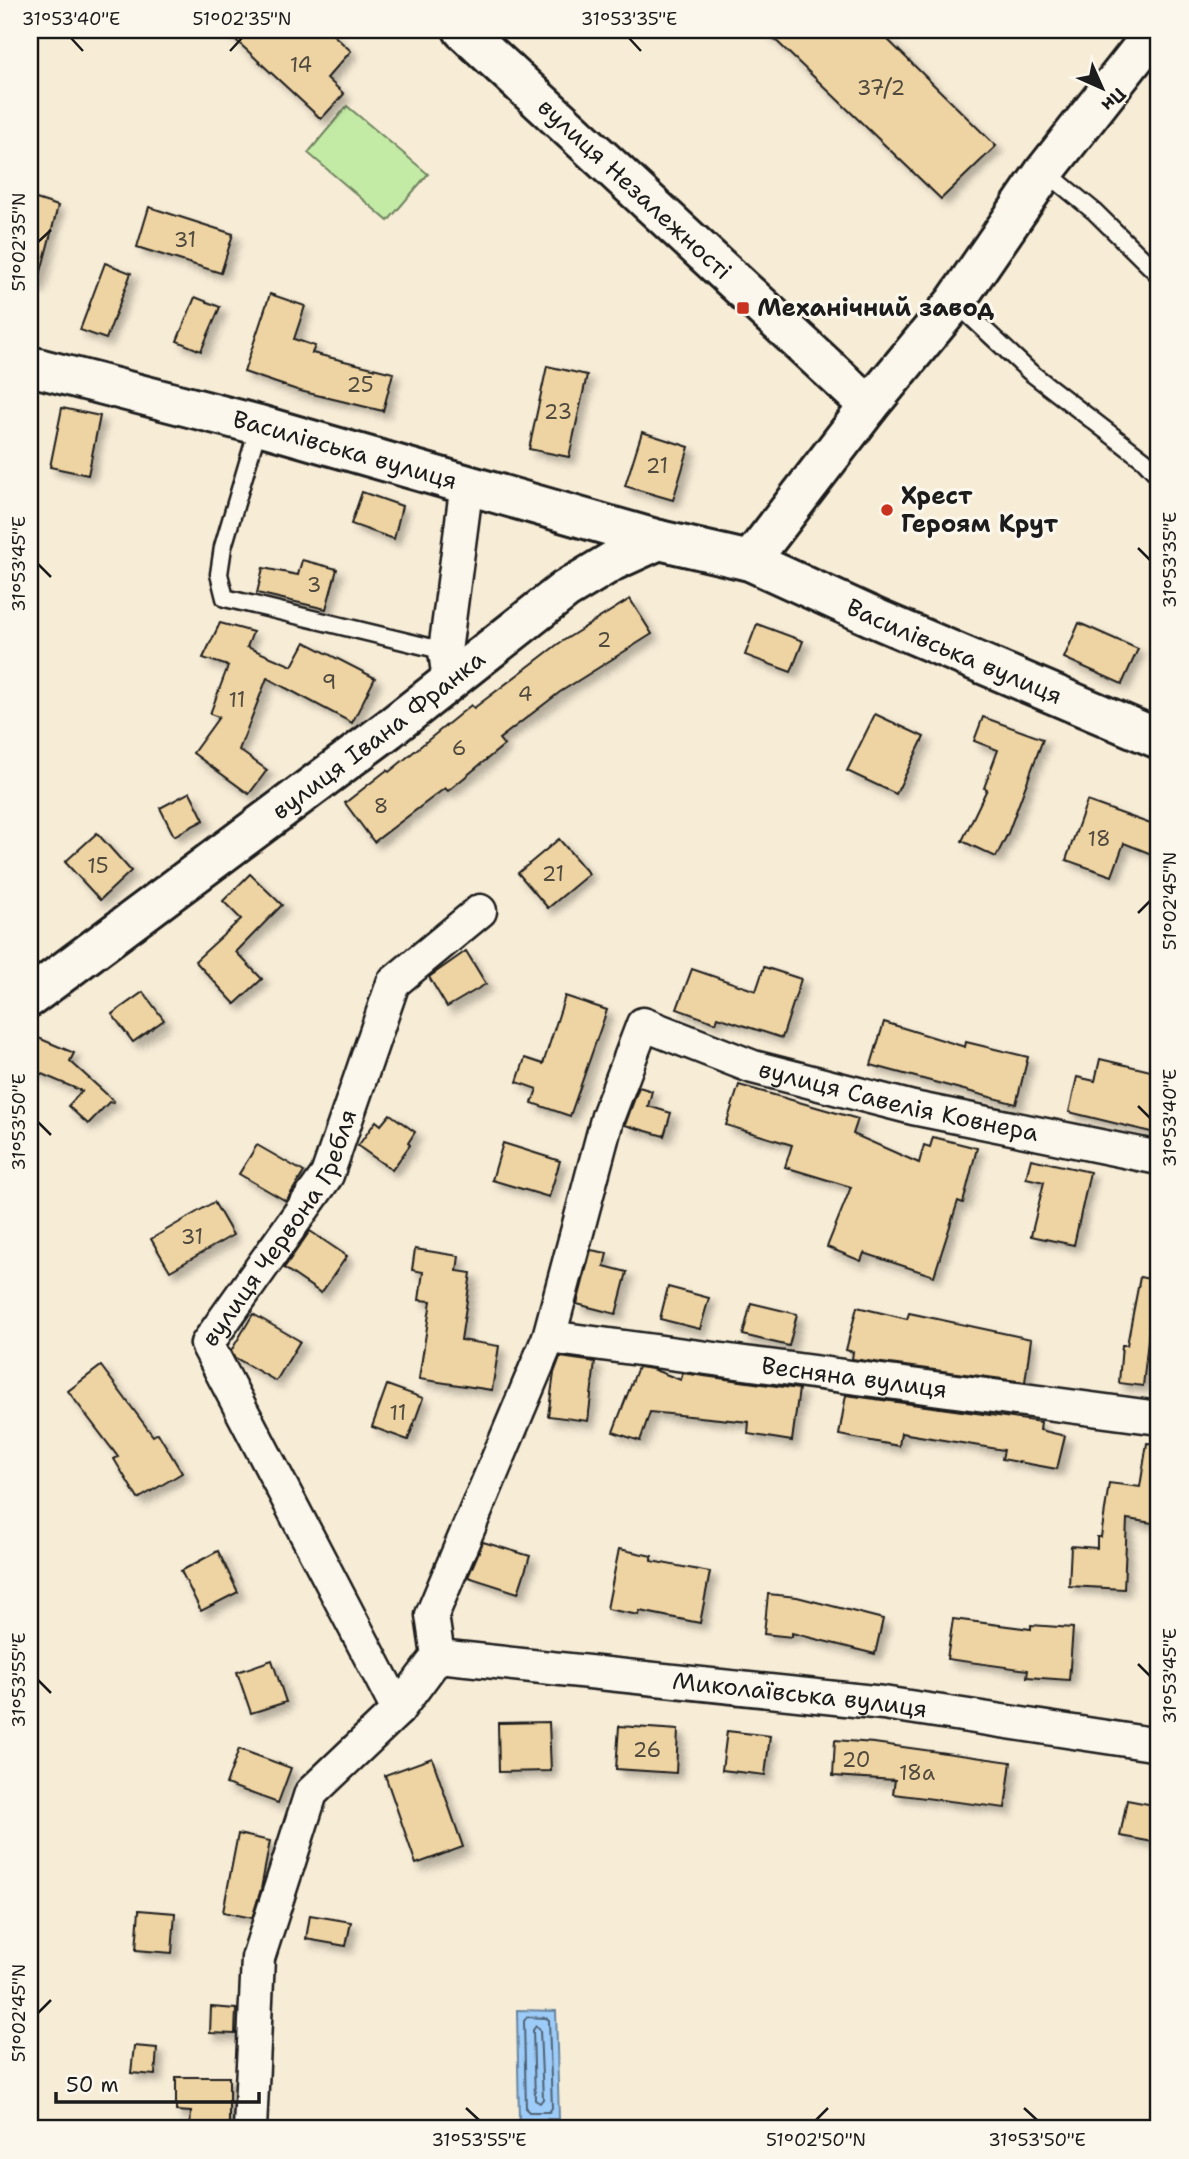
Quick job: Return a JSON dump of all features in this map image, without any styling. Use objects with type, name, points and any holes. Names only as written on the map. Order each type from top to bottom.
[{"type":"street","name":"вулиця Незалежності","points":[[463,30],[869,406]]},
{"type":"street","points":[[659,540],[750,561],[869,406],[955,302],[1045,171],[1156,30]]},
{"type":"street","name":"Василівська вулиця","points":[[30,366],[259,425],[659,540]]},
{"type":"street","points":[[447,666],[467,483]]},
{"type":"street","name":"вулиця Івана Франка","points":[[30,997],[389,729],[447,666],[613,561],[659,540]]},
{"type":"street","name":"Василівська вулиця","points":[[750,561],[890,625],[1159,739]]},
{"type":"street","name":"вулиця Червона Гребля","points":[[398,1710],[207,1344],[327,1175],[393,983],[480,911]]},
{"type":"street","name":"вулиця Савелія Ковнера","points":[[549,1337],[608,1116],[643,1024],[767,1070],[913,1108],[1159,1158]]},
{"type":"street","points":[[250,2129],[258,1958],[311,1793],[398,1710],[438,1656],[432,1615],[549,1337]]},
{"type":"street","name":"Весняна вулиця","points":[[549,1337],[1159,1418]]},
{"type":"street","name":"Миколаївська вулиця","points":[[438,1656],[883,1703],[1159,1745]]},
{"type":"lane","points":[[1045,171],[1095,212],[1159,275]]},
{"type":"lane","points":[[955,302],[1031,372],[1144,460],[1159,476]]},
{"type":"lane","points":[[259,425],[223,547],[219,574],[225,598],[447,666]]},
{"type":"green space","points":[[347,106],[428,174],[388,221],[308,153]]},
{"type":"water","points":[[517,2010],[556,2011],[559,2119],[519,2119]]},
{"type":"building","points":[[225,30],[328,30],[351,51],[327,78],[344,94],[321,119]]},
{"type":"building","points":[[765,30],[878,30],[996,146],[941,199]]},
{"type":"building","points":[[30,197],[58,206],[37,287],[30,286]]},
{"type":"building","points":[[149,207],[233,234],[221,273],[137,247]]},
{"type":"building","points":[[105,263],[131,273],[106,339],[80,330]]},
{"type":"building","points":[[270,294],[305,306],[294,339],[315,346],[312,353],[393,373],[383,411],[300,391],[244,372]]},
{"type":"building","points":[[195,297],[220,307],[201,351],[177,341]]},
{"type":"building","points":[[547,366],[587,375],[569,457],[529,449]]},
{"type":"building","points":[[62,408],[100,416],[88,475],[50,467]]},
{"type":"building","points":[[642,432],[689,447],[673,500],[625,486]]},
{"type":"building","points":[[362,492],[402,506],[394,539],[351,524]]},
{"type":"building","points":[[302,560],[337,569],[326,609],[257,593],[263,568],[298,575]]},
{"type":"building","points":[[630,599],[652,634],[560,692],[499,739],[504,745],[448,791],[445,788],[374,842],[345,803],[387,770],[389,772],[471,705],[474,708],[558,644]]},
{"type":"building","points":[[220,623],[253,632],[247,647],[292,666],[305,642],[375,678],[352,723],[267,678],[239,750],[267,770],[249,794],[193,753],[219,717],[210,714],[228,666],[203,658]]},
{"type":"building","points":[[1079,623],[1138,649],[1122,684],[1064,658]]},
{"type":"building","points":[[757,624],[803,641],[791,672],[745,655]]},
{"type":"building","points":[[875,714],[924,737],[896,794],[847,771]]},
{"type":"building","points":[[983,717],[1043,739],[1008,833],[996,857],[962,841],[987,789],[984,788],[998,750],[974,741]]},
{"type":"building","points":[[190,792],[204,820],[174,836],[160,808]]},
{"type":"building","points":[[1087,801],[1159,827],[1159,857],[1124,843],[1112,876],[1066,860]]},
{"type":"building","points":[[97,833],[131,871],[100,900],[65,862]]},
{"type":"building","points":[[559,839],[589,874],[548,908],[518,873]]},
{"type":"building","points":[[250,874],[282,905],[236,952],[262,979],[235,1004],[195,961],[241,919],[223,901]]},
{"type":"building","points":[[466,951],[486,984],[447,1007],[429,977]]},
{"type":"building","points":[[764,967],[801,979],[782,1038],[718,1017],[716,1023],[677,1009],[692,969],[756,991]]},
{"type":"building","points":[[143,992],[164,1020],[133,1042],[112,1014]]},
{"type":"building","points":[[565,996],[607,1010],[570,1116],[532,1103],[537,1089],[517,1082],[525,1058],[543,1064]]},
{"type":"building","points":[[884,1022],[965,1047],[966,1042],[1028,1057],[1016,1104],[871,1065]]},
{"type":"building","points":[[36,1037],[74,1053],[70,1061],[114,1101],[113,1103],[109,1102],[88,1124],[68,1106],[82,1091],[30,1069],[30,1052]]},
{"type":"building","points":[[1100,1059],[1159,1073],[1159,1134],[1069,1112],[1077,1077],[1095,1081]]},
{"type":"building","points":[[739,1085],[858,1119],[853,1134],[919,1163],[924,1145],[930,1147],[933,1137],[977,1148],[963,1203],[958,1201],[934,1276],[864,1253],[861,1261],[827,1247],[851,1187],[785,1167],[792,1145],[726,1125]]},
{"type":"building","points":[[639,1087],[652,1091],[648,1106],[671,1113],[664,1136],[625,1125]]},
{"type":"building","points":[[390,1114],[415,1132],[408,1143],[410,1145],[392,1170],[358,1146],[376,1121],[381,1125]]},
{"type":"building","points":[[503,1143],[560,1161],[549,1197],[492,1180]]},
{"type":"building","points":[[257,1145],[304,1172],[286,1201],[239,1174]]},
{"type":"building","points":[[1031,1159],[1090,1172],[1074,1245],[1031,1236],[1044,1182],[1026,1178]]},
{"type":"building","points":[[214,1202],[233,1235],[170,1271],[151,1239]]},
{"type":"building","points":[[310,1231],[347,1256],[321,1293],[284,1268]]},
{"type":"building","points":[[415,1249],[459,1256],[457,1271],[471,1273],[461,1340],[499,1346],[492,1390],[419,1379],[431,1301],[419,1300],[423,1272],[412,1270]]},
{"type":"building","points":[[591,1250],[607,1253],[604,1266],[627,1272],[616,1314],[577,1304]]},
{"type":"building","points":[[1140,1277],[1159,1281],[1159,1314],[1151,1312],[1143,1386],[1119,1383],[1122,1345],[1127,1345]]},
{"type":"building","points":[[668,1287],[709,1298],[700,1329],[660,1319]]},
{"type":"building","points":[[751,1303],[797,1314],[789,1346],[743,1335]]},
{"type":"building","points":[[857,1307],[907,1319],[909,1313],[1031,1339],[1025,1382],[852,1359],[853,1352],[846,1350]]},
{"type":"building","points":[[253,1314],[300,1341],[276,1381],[234,1357],[231,1351]]},
{"type":"building","points":[[560,1357],[595,1362],[588,1421],[548,1416],[554,1373]]},
{"type":"building","points":[[101,1366],[153,1436],[158,1433],[182,1473],[138,1499],[114,1459],[118,1457],[68,1391]]},
{"type":"building","points":[[638,1367],[652,1369],[681,1380],[682,1373],[799,1389],[792,1441],[748,1434],[749,1422],[650,1412],[640,1441],[613,1432]]},
{"type":"building","points":[[387,1385],[423,1398],[408,1440],[372,1427]]},
{"type":"building","points":[[846,1395],[1041,1422],[1040,1430],[1065,1436],[1057,1469],[1002,1459],[1004,1450],[901,1433],[899,1446],[839,1435]]},
{"type":"building","points":[[1147,1443],[1159,1444],[1159,1524],[1127,1519],[1124,1589],[1069,1586],[1071,1546],[1097,1548],[1109,1483],[1140,1487]]},
{"type":"building","points":[[483,1542],[530,1556],[518,1593],[468,1577]]},
{"type":"building","points":[[619,1549],[652,1556],[651,1561],[710,1572],[700,1623],[640,1611],[639,1615],[607,1609]]},
{"type":"building","points":[[218,1551],[238,1592],[201,1611],[181,1571]]},
{"type":"building","points":[[768,1594],[797,1597],[883,1619],[875,1654],[792,1633],[792,1637],[764,1634]]},
{"type":"building","points":[[953,1619],[1031,1629],[1031,1625],[1073,1628],[1069,1680],[1027,1677],[1028,1670],[947,1659]]},
{"type":"building","points":[[272,1660],[286,1702],[251,1713],[237,1672]]},
{"type":"building","points":[[549,1722],[551,1771],[499,1772],[498,1723]]},
{"type":"building","points":[[619,1726],[678,1730],[676,1773],[616,1769]]},
{"type":"building","points":[[727,1731],[770,1736],[765,1775],[722,1770]]},
{"type":"building","points":[[835,1740],[1011,1762],[1005,1808],[893,1794],[895,1780],[833,1776]]},
{"type":"building","points":[[239,1749],[291,1768],[278,1803],[226,1784]]},
{"type":"building","points":[[432,1758],[463,1847],[416,1864],[385,1775]]},
{"type":"building","points":[[1127,1800],[1159,1806],[1159,1843],[1120,1836]]},
{"type":"building","points":[[238,1834],[270,1841],[261,1889],[252,1918],[223,1912]]},
{"type":"building","points":[[139,1910],[175,1913],[172,1953],[136,1950]]},
{"type":"building","points":[[310,1915],[351,1922],[346,1946],[306,1939]]},
{"type":"building","points":[[211,2007],[236,2009],[235,2034],[210,2033]]},
{"type":"building","points":[[134,2046],[157,2048],[155,2075],[131,2073]]},
{"type":"building","points":[[176,2077],[229,2077],[229,2129],[190,2129],[191,2112],[176,2111]]},
{"type":"place","name":"Механічний завод","points":[[743,308]]},
{"type":"place","name":"Хрест Героям Крут","points":[[887,510]]}]
